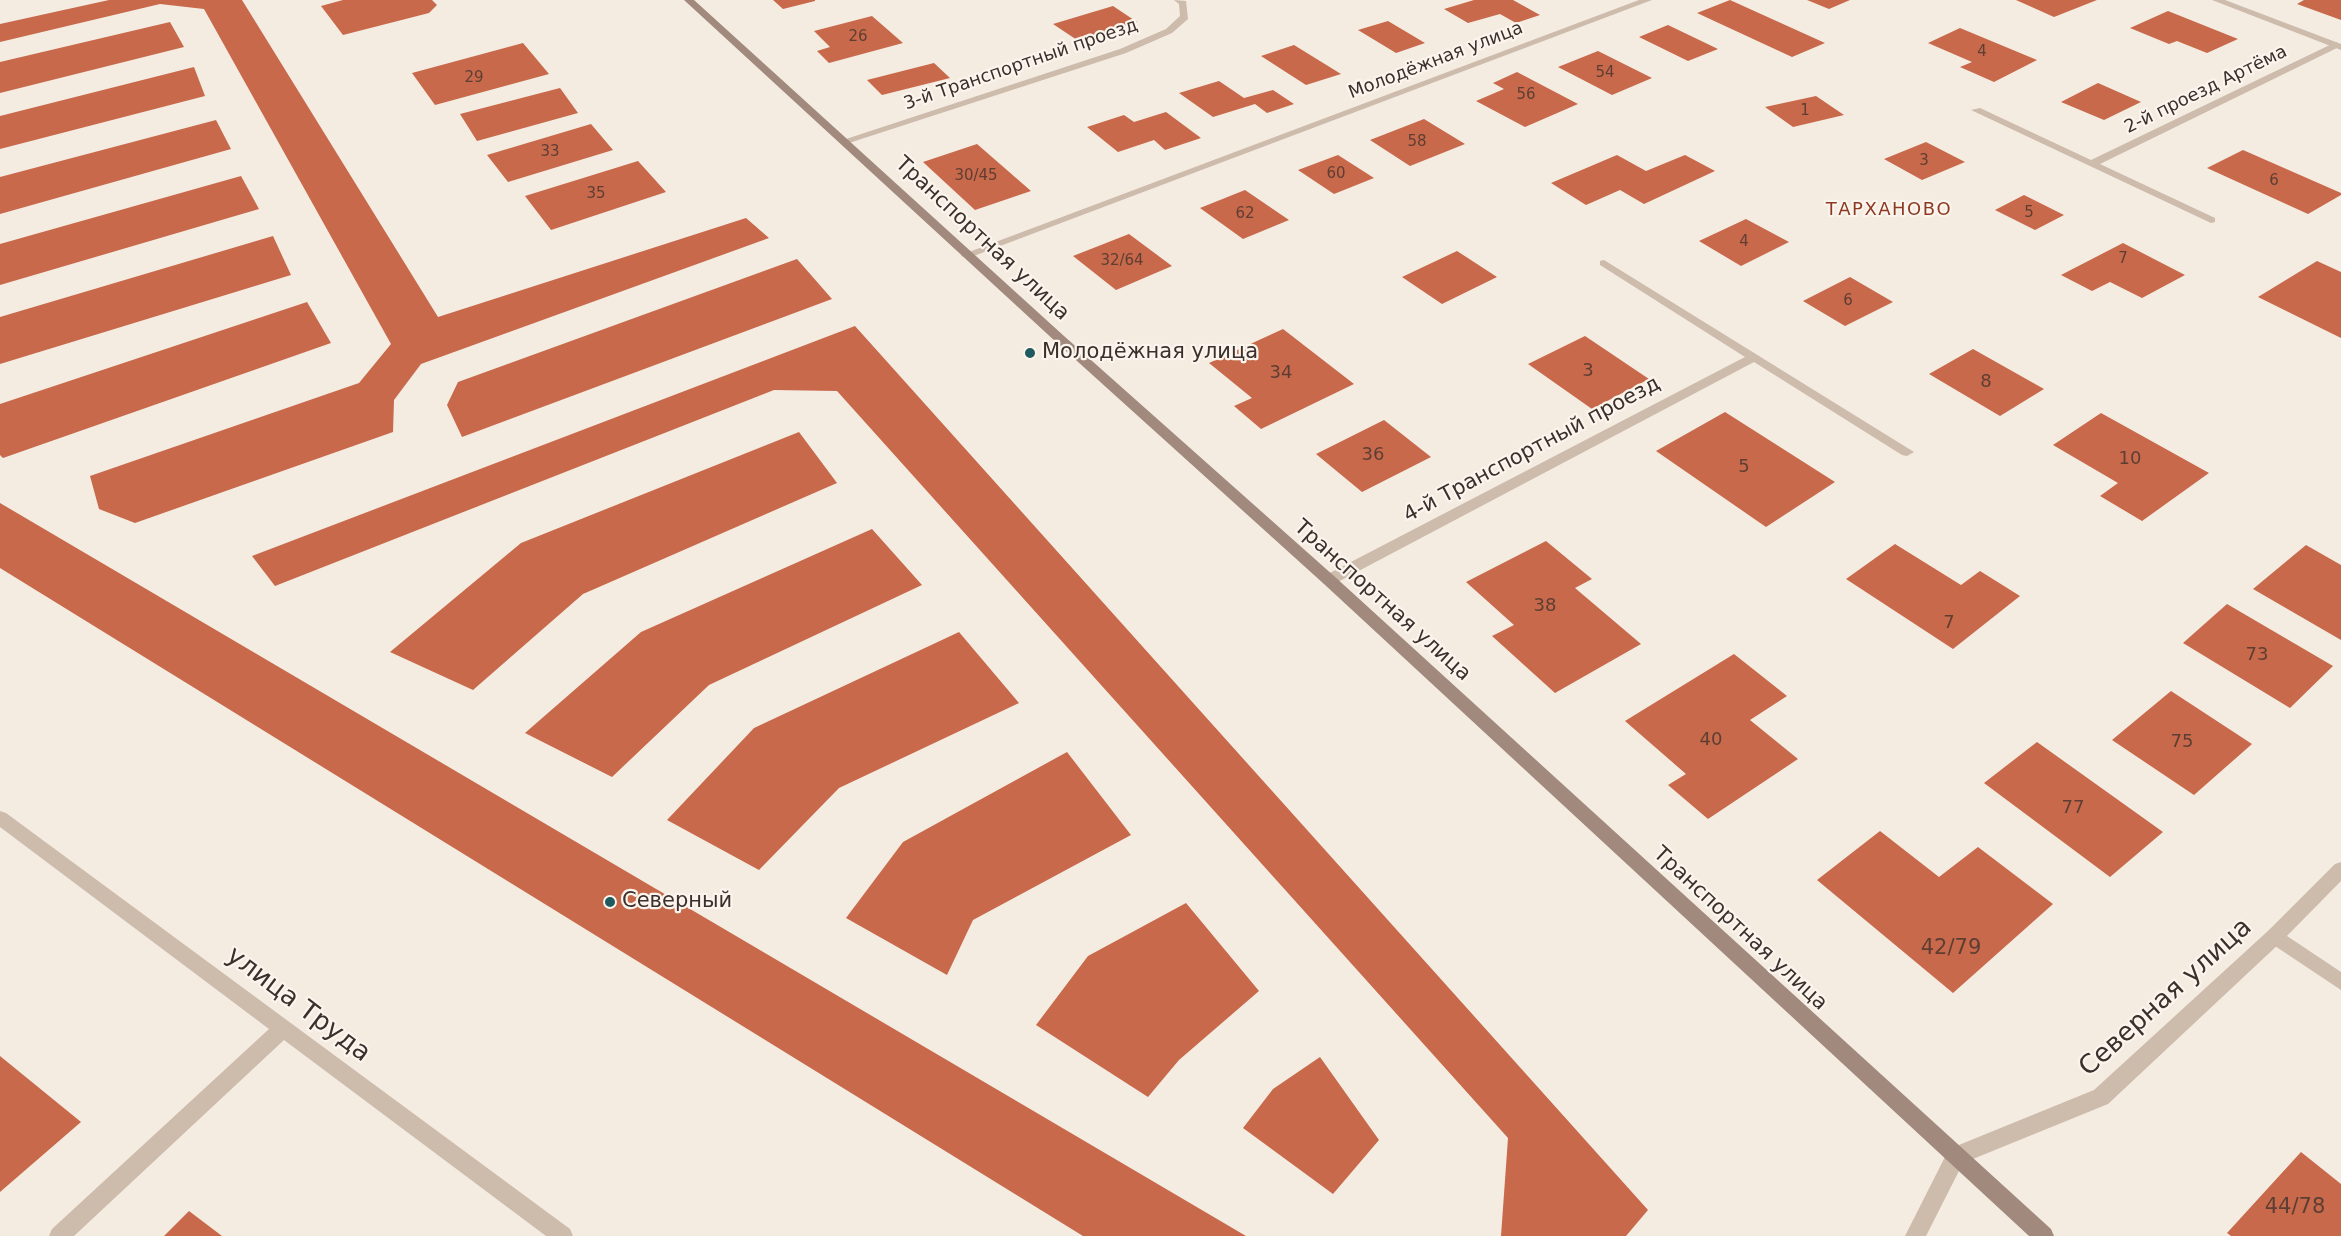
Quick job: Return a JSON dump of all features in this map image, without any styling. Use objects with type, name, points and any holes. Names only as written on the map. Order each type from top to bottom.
[{"type":"street","name":"Транспортная улица","points":[[689,0],[967,255],[1329,580],[2044,1236]]},
{"type":"street","name":"3-й Транспортный проезд","points":[[845,141],[1124,51],[1169,31],[1185,17],[1183,3],[1179,0]]},
{"type":"street","name":"Молодёжная улица","points":[[967,255],[1647,0]]},
{"type":"street","points":[[2217,0],[2338,46]]},
{"type":"street","name":"2-й проезд Артёма","points":[[2091,164],[2338,46]]},
{"type":"street","points":[[1976,110],[2211,220]]},
{"type":"street","points":[[1604,263],[1907,452]]},
{"type":"street","name":"4-й Транспортный проезд","points":[[1329,580],[1754,357]]},
{"type":"street","name":"улица Труда","points":[[0,818],[563,1236]]},
{"type":"street","name":"Северная улица","points":[[1956,1156],[2101,1097],[2275,936],[2341,869]]},
{"type":"street","points":[[2275,936],[2341,982]]},
{"type":"street","points":[[58,1236],[284,1028]]},
{"type":"street","points":[[1915,1236],[1956,1156]]},
{"type":"building","points":[[109,0],[242,0],[438,317],[746,218],[769,238],[421,364],[394,400],[393,432],[135,523],[99,509],[90,476],[359,383],[391,344],[204,9],[160,4],[0,42],[0,24]]},
{"type":"building","points":[[343,0],[432,0],[437,5],[429,13],[343,35],[321,6]]},
{"type":"building","points":[[773,0],[815,0],[815,1],[783,9]]},
{"type":"building","points":[[1474,0],[1513,0],[1540,15],[1516,23],[1500,14],[1468,23],[1444,9]]},
{"type":"building","points":[[1730,0],[1825,43],[1792,57],[1697,13]]},
{"type":"building","points":[[1807,0],[1850,0],[1829,9]]},
{"type":"building","points":[[2016,0],[2097,0],[2054,17]]},
{"type":"building","points":[[2304,0],[2341,0],[2341,20],[2297,4]]},
{"type":"building","points":[[1113,6],[1137,22],[1077,40],[1053,24]]},
{"type":"building","points":[[2168,11],[2238,39],[2207,53],[2177,41],[2169,44],[2130,28]]},
{"type":"building","points":[[872,16],[903,43],[829,63],[817,51],[830,47],[814,31]]},
{"type":"building","points":[[1388,21],[1425,43],[1396,53],[1358,30]]},
{"type":"building","points":[[170,22],[184,47],[0,93],[0,62]]},
{"type":"building","points":[[1668,25],[1718,49],[1688,61],[1639,37]]},
{"type":"building","points":[[1960,28],[2037,60],[1994,82],[1960,67],[1972,62],[1928,43]]},
{"type":"building","points":[[523,43],[549,74],[435,105],[412,73]]},
{"type":"building","points":[[1294,45],[1341,74],[1306,85],[1261,56]]},
{"type":"building","points":[[1598,51],[1652,78],[1612,95],[1558,67]]},
{"type":"building","points":[[934,63],[950,78],[882,95],[867,80]]},
{"type":"building","points":[[194,67],[205,96],[0,149],[0,116]]},
{"type":"building","points":[[1517,72],[1578,104],[1525,127],[1476,101],[1504,89],[1493,83]]},
{"type":"building","points":[[1219,81],[1244,98],[1273,90],[1294,104],[1267,113],[1255,104],[1213,117],[1179,93]]},
{"type":"building","points":[[2098,83],[2141,102],[2104,120],[2061,102]]},
{"type":"building","points":[[560,88],[578,113],[477,141],[460,114]]},
{"type":"building","points":[[1816,96],[1844,115],[1793,127],[1765,107]]},
{"type":"building","points":[[1166,112],[1201,138],[1165,150],[1154,140],[1118,152],[1087,127],[1124,115],[1134,122]]},
{"type":"building","points":[[1424,119],[1465,144],[1410,166],[1370,140]]},
{"type":"building","points":[[216,120],[231,149],[0,214],[0,177]]},
{"type":"building","points":[[591,124],[613,150],[508,182],[487,155]]},
{"type":"building","points":[[1926,142],[1965,162],[1922,180],[1884,159]]},
{"type":"building","points":[[977,144],[1031,191],[975,210],[923,162]]},
{"type":"building","points":[[2243,150],[2341,193],[2341,195],[2308,214],[2207,168]]},
{"type":"building","points":[[1338,155],[1374,178],[1334,194],[1298,170]]},
{"type":"building","points":[[1617,155],[1646,171],[1685,155],[1715,171],[1644,204],[1620,190],[1586,205],[1551,183]]},
{"type":"building","points":[[638,161],[666,192],[551,230],[525,196]]},
{"type":"building","points":[[241,176],[259,209],[0,285],[0,244]]},
{"type":"building","points":[[1245,190],[1289,220],[1243,239],[1200,208]]},
{"type":"building","points":[[2024,195],[2064,215],[2035,230],[1995,210]]},
{"type":"building","points":[[1746,219],[1789,242],[1741,266],[1699,241]]},
{"type":"building","points":[[1129,234],[1172,266],[1116,290],[1073,256]]},
{"type":"building","points":[[273,236],[291,275],[0,364],[0,317]]},
{"type":"building","points":[[2123,243],[2185,275],[2142,298],[2110,282],[2092,291],[2061,275]]},
{"type":"building","points":[[1457,251],[1497,277],[1442,304],[1402,277]]},
{"type":"building","points":[[797,259],[832,299],[462,437],[447,405],[458,382]]},
{"type":"building","points":[[2317,261],[2341,272],[2341,338],[2258,297]]},
{"type":"building","points":[[1850,277],[1893,302],[1845,326],[1803,301]]},
{"type":"building","points":[[307,302],[331,343],[3,458],[0,455],[0,404]]},
{"type":"building","points":[[855,326],[1648,1210],[1626,1236],[1501,1236],[1508,1138],[837,391],[774,390],[275,586],[252,556]]},
{"type":"building","points":[[1283,329],[1354,384],[1261,429],[1234,406],[1252,398],[1209,363]]},
{"type":"building","points":[[1585,336],[1649,379],[1592,409],[1528,364]]},
{"type":"building","points":[[1973,349],[2044,389],[2000,416],[1929,374]]},
{"type":"building","points":[[1725,412],[1835,482],[1766,527],[1656,451]]},
{"type":"building","points":[[2101,413],[2209,473],[2142,521],[2100,496],[2118,483],[2053,445]]},
{"type":"building","points":[[1384,420],[1431,457],[1362,492],[1316,454]]},
{"type":"building","points":[[799,432],[837,483],[583,594],[473,690],[390,652],[521,543]]},
{"type":"building","name":"Северный","points":[[0,503],[1246,1236],[1083,1236],[0,568]]},
{"type":"building","points":[[872,529],[922,585],[709,685],[612,777],[525,733],[641,632]]},
{"type":"building","points":[[1546,541],[1592,579],[1575,588],[1641,644],[1555,693],[1492,636],[1514,625],[1466,582]]},
{"type":"building","points":[[1895,544],[1961,585],[1980,571],[2020,596],[1953,649],[1846,579]]},
{"type":"building","points":[[2306,545],[2341,565],[2341,640],[2253,589]]},
{"type":"building","points":[[2227,604],[2333,666],[2290,708],[2183,643]]},
{"type":"building","points":[[959,632],[1019,703],[839,788],[759,870],[667,820],[754,728]]},
{"type":"building","points":[[1734,654],[1787,696],[1750,720],[1798,759],[1708,819],[1668,785],[1686,774],[1625,721]]},
{"type":"building","points":[[2171,691],[2252,744],[2194,795],[2112,740]]},
{"type":"building","points":[[2037,742],[2163,832],[2110,877],[1984,783]]},
{"type":"building","points":[[1067,752],[1131,835],[973,920],[947,975],[846,918],[903,842]]},
{"type":"building","points":[[1880,831],[1939,877],[1978,847],[2053,904],[1953,993],[1817,880]]},
{"type":"building","points":[[1186,903],[1259,991],[1179,1060],[1148,1097],[1036,1025],[1088,956]]},
{"type":"building","points":[[0,1056],[81,1122],[0,1192]]},
{"type":"building","points":[[1320,1057],[1379,1140],[1333,1194],[1243,1128],[1273,1089]]},
{"type":"building","points":[[2301,1152],[2341,1184],[2341,1236],[2231,1236],[2227,1233]]},
{"type":"building","points":[[189,1211],[222,1236],[164,1236]]},
{"type":"place","name":"Молодёжная улица","points":[[1030,353]]},
{"type":"place","name":"Северный","points":[[610,902]]},
{"type":"district","name":"ТАРХАНОВО","points":[[1889,210]]}]
